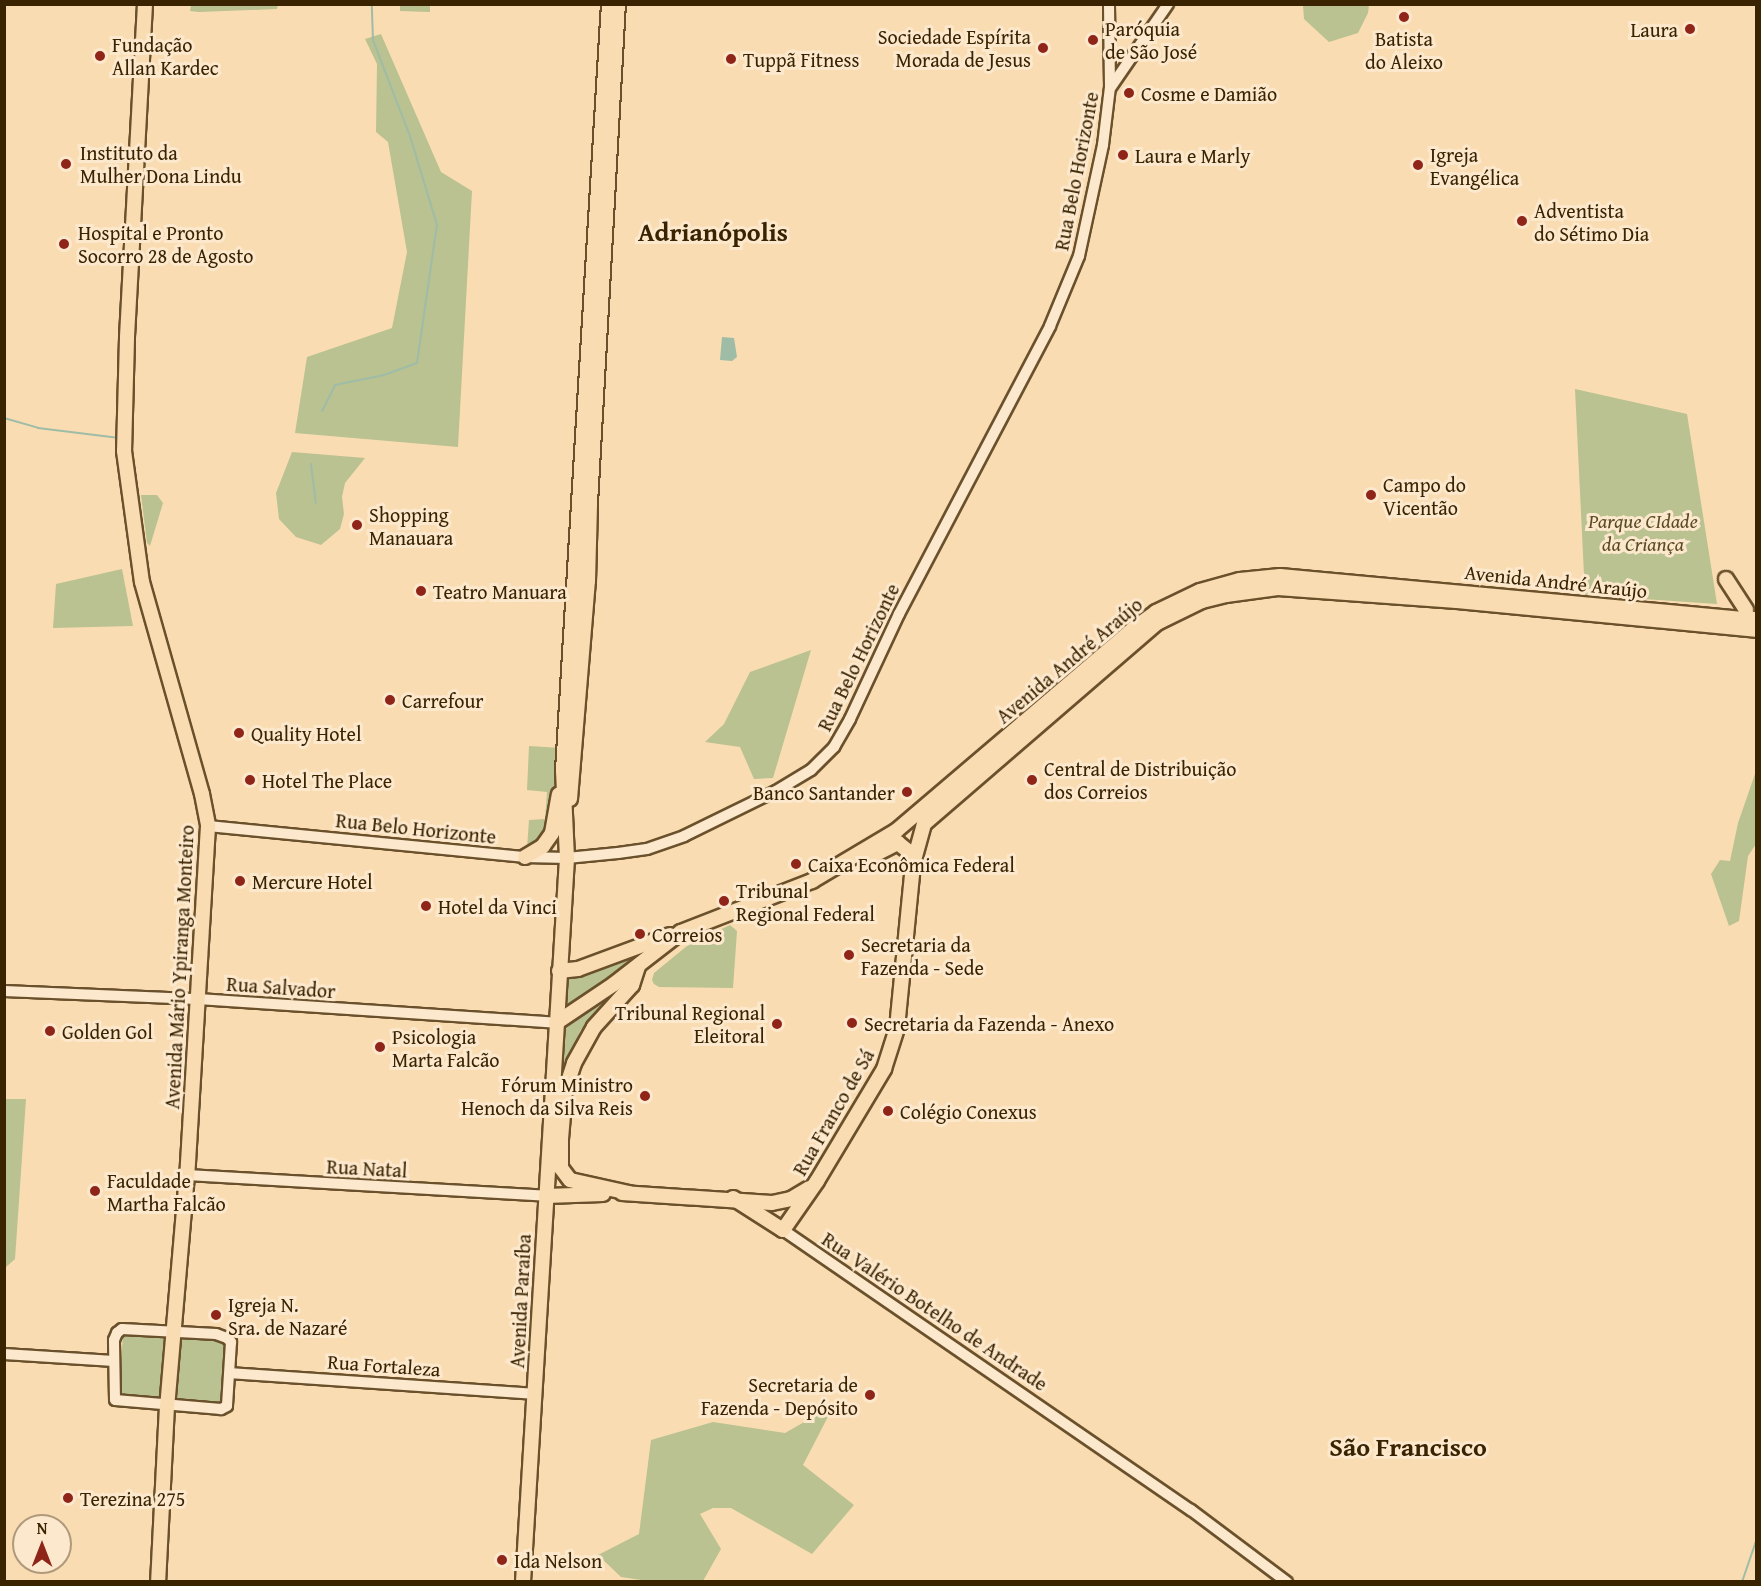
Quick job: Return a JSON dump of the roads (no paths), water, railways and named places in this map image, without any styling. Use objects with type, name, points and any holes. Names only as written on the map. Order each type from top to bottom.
[{"type":"main road","name":"Avenida Mário Ypiranga Monteiro","points":[[145,4],[127,338],[124,451],[141,582],[202,794],[207,826],[187,1175],[167,1406],[158,1581]]},
{"type":"main road","points":[[567,819],[563,771],[572,550],[609,4]]},
{"type":"main road","points":[[567,819],[573,786],[588,581],[590,503],[596,437],[618,4]]},
{"type":"main road","name":"Avenida André Araújo","points":[[556,1023],[638,966],[681,932],[778,896],[823,876],[896,831],[1133,629],[1177,601],[1221,584],[1280,576],[1723,618],[1748,618]]},
{"type":"main road","points":[[1726,579],[1748,618],[1747,636],[1756,640]]},
{"type":"main road","name":"Avenida André Araújo","points":[[929,817],[1157,623],[1180,610],[1226,595],[1278,588],[1307,589],[1748,618]]},
{"type":"main road","points":[[1723,618],[1731,600]]},
{"type":"main road","name":"Avenida André Araújo","points":[[1748,618],[1756,630]]},
{"type":"main road","points":[[525,857],[543,846],[552,834],[563,771]]},
{"type":"main road","name":"Rua Franco de Sá","points":[[783,1230],[817,1181],[890,1056],[900,1009],[913,864],[919,833],[929,817]]},
{"type":"main road","name":"Avenida Paraíba","points":[[523,1581],[567,858],[567,819]]},
{"type":"main road","points":[[823,876],[898,843],[909,852],[913,864]]},
{"type":"main road","points":[[559,971],[578,969],[681,932]]},
{"type":"main road","points":[[629,1193],[570,1180],[561,1168],[561,1138],[565,1091],[574,1063],[594,1027],[632,985],[638,966]]},
{"type":"main road","points":[[733,1198],[783,1202],[801,1195],[817,1181]]},
{"type":"main road","name":"Rua Valério Botelho de Andrade","points":[[546,1196],[629,1193],[733,1198],[783,1230]]},
{"type":"street","name":"Rua Belo Horizonte","points":[[207,826],[525,857],[567,858],[628,852],[666,844],[776,791],[811,770],[834,747],[850,719],[898,614],[1050,326],[1065,291],[1081,247],[1103,145],[1110,87],[1109,4]]},
{"type":"street","points":[[1110,87],[1168,4]]},
{"type":"street","name":"Rua Salvador","points":[[4,991],[198,999],[556,1023]]},
{"type":"street","name":"Rua Natal","points":[[187,1175],[546,1196]]},
{"type":"street","name":"Rua Valério Botelho de Andrade","points":[[783,1230],[1268,1565],[1287,1581]]},
{"type":"street","points":[[122,1329],[175,1332],[216,1334],[231,1342],[228,1404],[225,1408],[167,1406],[115,1400],[116,1335],[122,1329]]},
{"type":"street","points":[[4,1354],[114,1361]]},
{"type":"street","name":"Rua Fortaleza","points":[[230,1373],[535,1394]]},
{"type":"waterway","points":[[322,411],[335,385],[384,375],[417,363],[437,225],[410,136],[373,40],[372,4]]},
{"type":"waterway","points":[[4,418],[38,428],[119,438]]},
{"type":"waterway","points":[[311,464],[316,503]]},
{"type":"waterway","points":[[1742,1582],[1756,1541]]},
{"type":"place","name":"Batista do Aleixo","points":[[1404,17]]},
{"type":"place","name":"Laura","points":[[1690,29]]},
{"type":"place","name":"Paróquia de São José","points":[[1093,40]]},
{"type":"place","name":"Sociedade Espírita Morada de Jesus","points":[[1043,48]]},
{"type":"place","name":"Fundação Allan Kardec","points":[[100,56]]},
{"type":"place","name":"Tuppã Fitness","points":[[731,59]]},
{"type":"place","name":"Cosme e Damião","points":[[1129,93]]},
{"type":"place","name":"Laura e Marly","points":[[1123,155]]},
{"type":"place","name":"Instituto da Mulher Dona Lindu","points":[[66,164]]},
{"type":"place","name":"Igreja Evangélica","points":[[1418,165]]},
{"type":"place","name":"Adventista do Sétimo Dia","points":[[1522,221]]},
{"type":"place","name":"Hospital e Pronto Socorro 28 de Agosto","points":[[64,244]]},
{"type":"place","name":"Campo do Vicentão","points":[[1371,495]]},
{"type":"place","name":"Shopping Manauara","points":[[357,525]]},
{"type":"place","name":"Teatro Manuara","points":[[421,591]]},
{"type":"place","name":"Carrefour","points":[[390,700]]},
{"type":"place","name":"Quality Hotel","points":[[239,733]]},
{"type":"place","name":"Hotel The Place","points":[[250,780]]},
{"type":"place","name":"Central de Distribuição dos Correios","points":[[1032,780]]},
{"type":"place","name":"Banco Santander","points":[[907,792]]},
{"type":"place","name":"Caixa Econômica Federal","points":[[796,864]]},
{"type":"place","name":"Mercure Hotel","points":[[240,881]]},
{"type":"place","name":"Tribunal Regional Federal","points":[[724,901]]},
{"type":"place","name":"Hotel da Vinci","points":[[426,906]]},
{"type":"place","name":"Correios","points":[[640,934]]},
{"type":"place","name":"Secretaria da Fazenda - Sede","points":[[849,955]]},
{"type":"place","name":"Secretaria da Fazenda - Anexo","points":[[852,1023]]},
{"type":"place","name":"Tribunal Regional Eleitoral","points":[[777,1024]]},
{"type":"place","name":"Golden Gol","points":[[50,1031]]},
{"type":"place","name":"Psicologia Marta Falcão","points":[[380,1047]]},
{"type":"place","name":"Fórum Ministro Henoch da Silva Reis","points":[[645,1096]]},
{"type":"place","name":"Colégio Conexus","points":[[888,1111]]},
{"type":"place","name":"Faculdade Martha Falcão","points":[[95,1191]]},
{"type":"place","name":"Igreja N. Sra. de Nazaré","points":[[216,1315]]},
{"type":"place","name":"Secretaria de Fazenda - Depósito","points":[[870,1395]]},
{"type":"place","name":"Terezina 275","points":[[68,1498]]},
{"type":"place","name":"Ida Nelson","points":[[502,1560]]},
{"type":"district","name":"Adrianópolis","points":[[713,232]]},
{"type":"district","name":"São Francisco","points":[[1408,1447]]},
{"type":"park label","name":"Parque CIdade da Criança","points":[[1643,532]]}]
